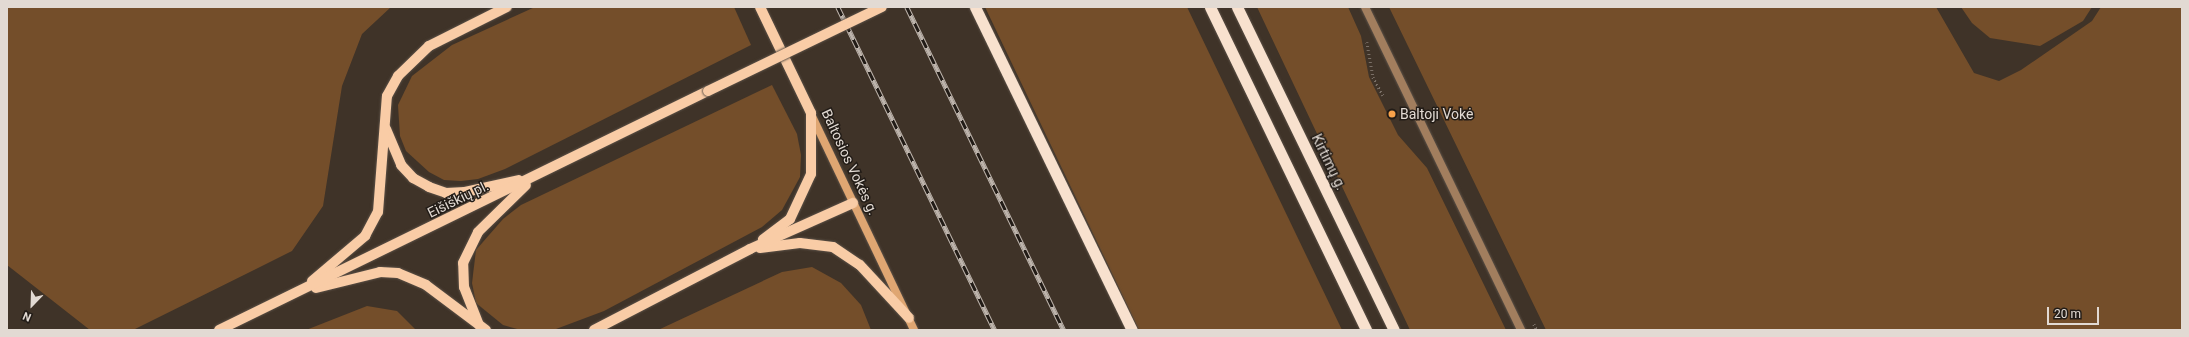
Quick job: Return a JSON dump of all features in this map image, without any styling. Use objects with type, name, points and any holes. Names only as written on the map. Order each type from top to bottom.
[{"type":"highway","points":[[975,7],[1132,330]]},
{"type":"highway","points":[[1210,7],[1366,330]]},
{"type":"highway","name":"Kirtimų g.","points":[[1237,7],[1394,330]]},
{"type":"highway","points":[[1358,313],[1362,330]]},
{"type":"main road","points":[[296,293],[350,251],[373,224],[381,198],[384,126],[387,96],[412,59],[429,46],[507,7]]},
{"type":"main road","name":"Baltosios Vokės g.","points":[[760,7],[914,330]]},
{"type":"main road","name":"Eišiškių pl.","points":[[219,330],[882,7]]},
{"type":"main road","points":[[750,249],[790,219],[800,203],[812,174],[811,113]]},
{"type":"main road","points":[[384,126],[400,165],[413,178],[429,187],[446,192],[465,192],[535,177]]},
{"type":"main road","points":[[483,327],[464,287],[463,264],[469,247],[489,218],[535,177]]},
{"type":"main road","points":[[594,330],[750,249],[853,203]]},
{"type":"main road","points":[[750,249],[800,243],[833,247],[860,265],[909,318]]},
{"type":"main road","points":[[296,293],[390,272],[426,285],[483,327]]},
{"type":"street","points":[[1365,7],[1520,330]]},
{"type":"path","points":[[1365,35],[1373,77],[1382,95]]},
{"type":"shaded area","points":[[7,7],[391,7],[362,34],[342,86],[323,206],[292,251],[133,330],[90,330],[7,265]]},
{"type":"shaded area","points":[[535,7],[734,7],[751,45],[505,169],[478,179],[461,181],[444,180],[429,172],[406,151],[400,136],[398,105],[412,76],[452,45]]},
{"type":"shaded area","points":[[985,7],[1187,7],[1342,330],[1139,330]]},
{"type":"shaded area","points":[[1257,7],[1348,7],[1361,36],[1369,77],[1398,135],[1427,168],[1506,330],[1410,330]]},
{"type":"shaded area","points":[[1389,7],[1936,7],[1974,73],[1999,81],[2021,70],[2092,21],[2101,7],[2182,7],[2182,330],[1546,330]]},
{"type":"shaded area","points":[[1961,7],[2092,7],[2083,21],[2040,46],[1990,38],[1972,23]]},
{"type":"shaded area","points":[[772,85],[797,134],[801,155],[800,177],[782,210],[762,227],[604,311],[556,329],[521,330],[503,325],[476,303],[472,283],[476,250],[503,219],[521,205]]},
{"type":"shaded area","points":[[812,267],[841,283],[861,305],[871,330],[658,330],[782,272]]},
{"type":"shaded area","points":[[367,306],[397,311],[416,330],[306,330]]},
{"type":"railway","points":[[838,7],[995,330]]},
{"type":"railway","points":[[907,7],[1064,330]]},
{"type":"place","name":"Baltoji Vokė","points":[[1392,114]]}]
